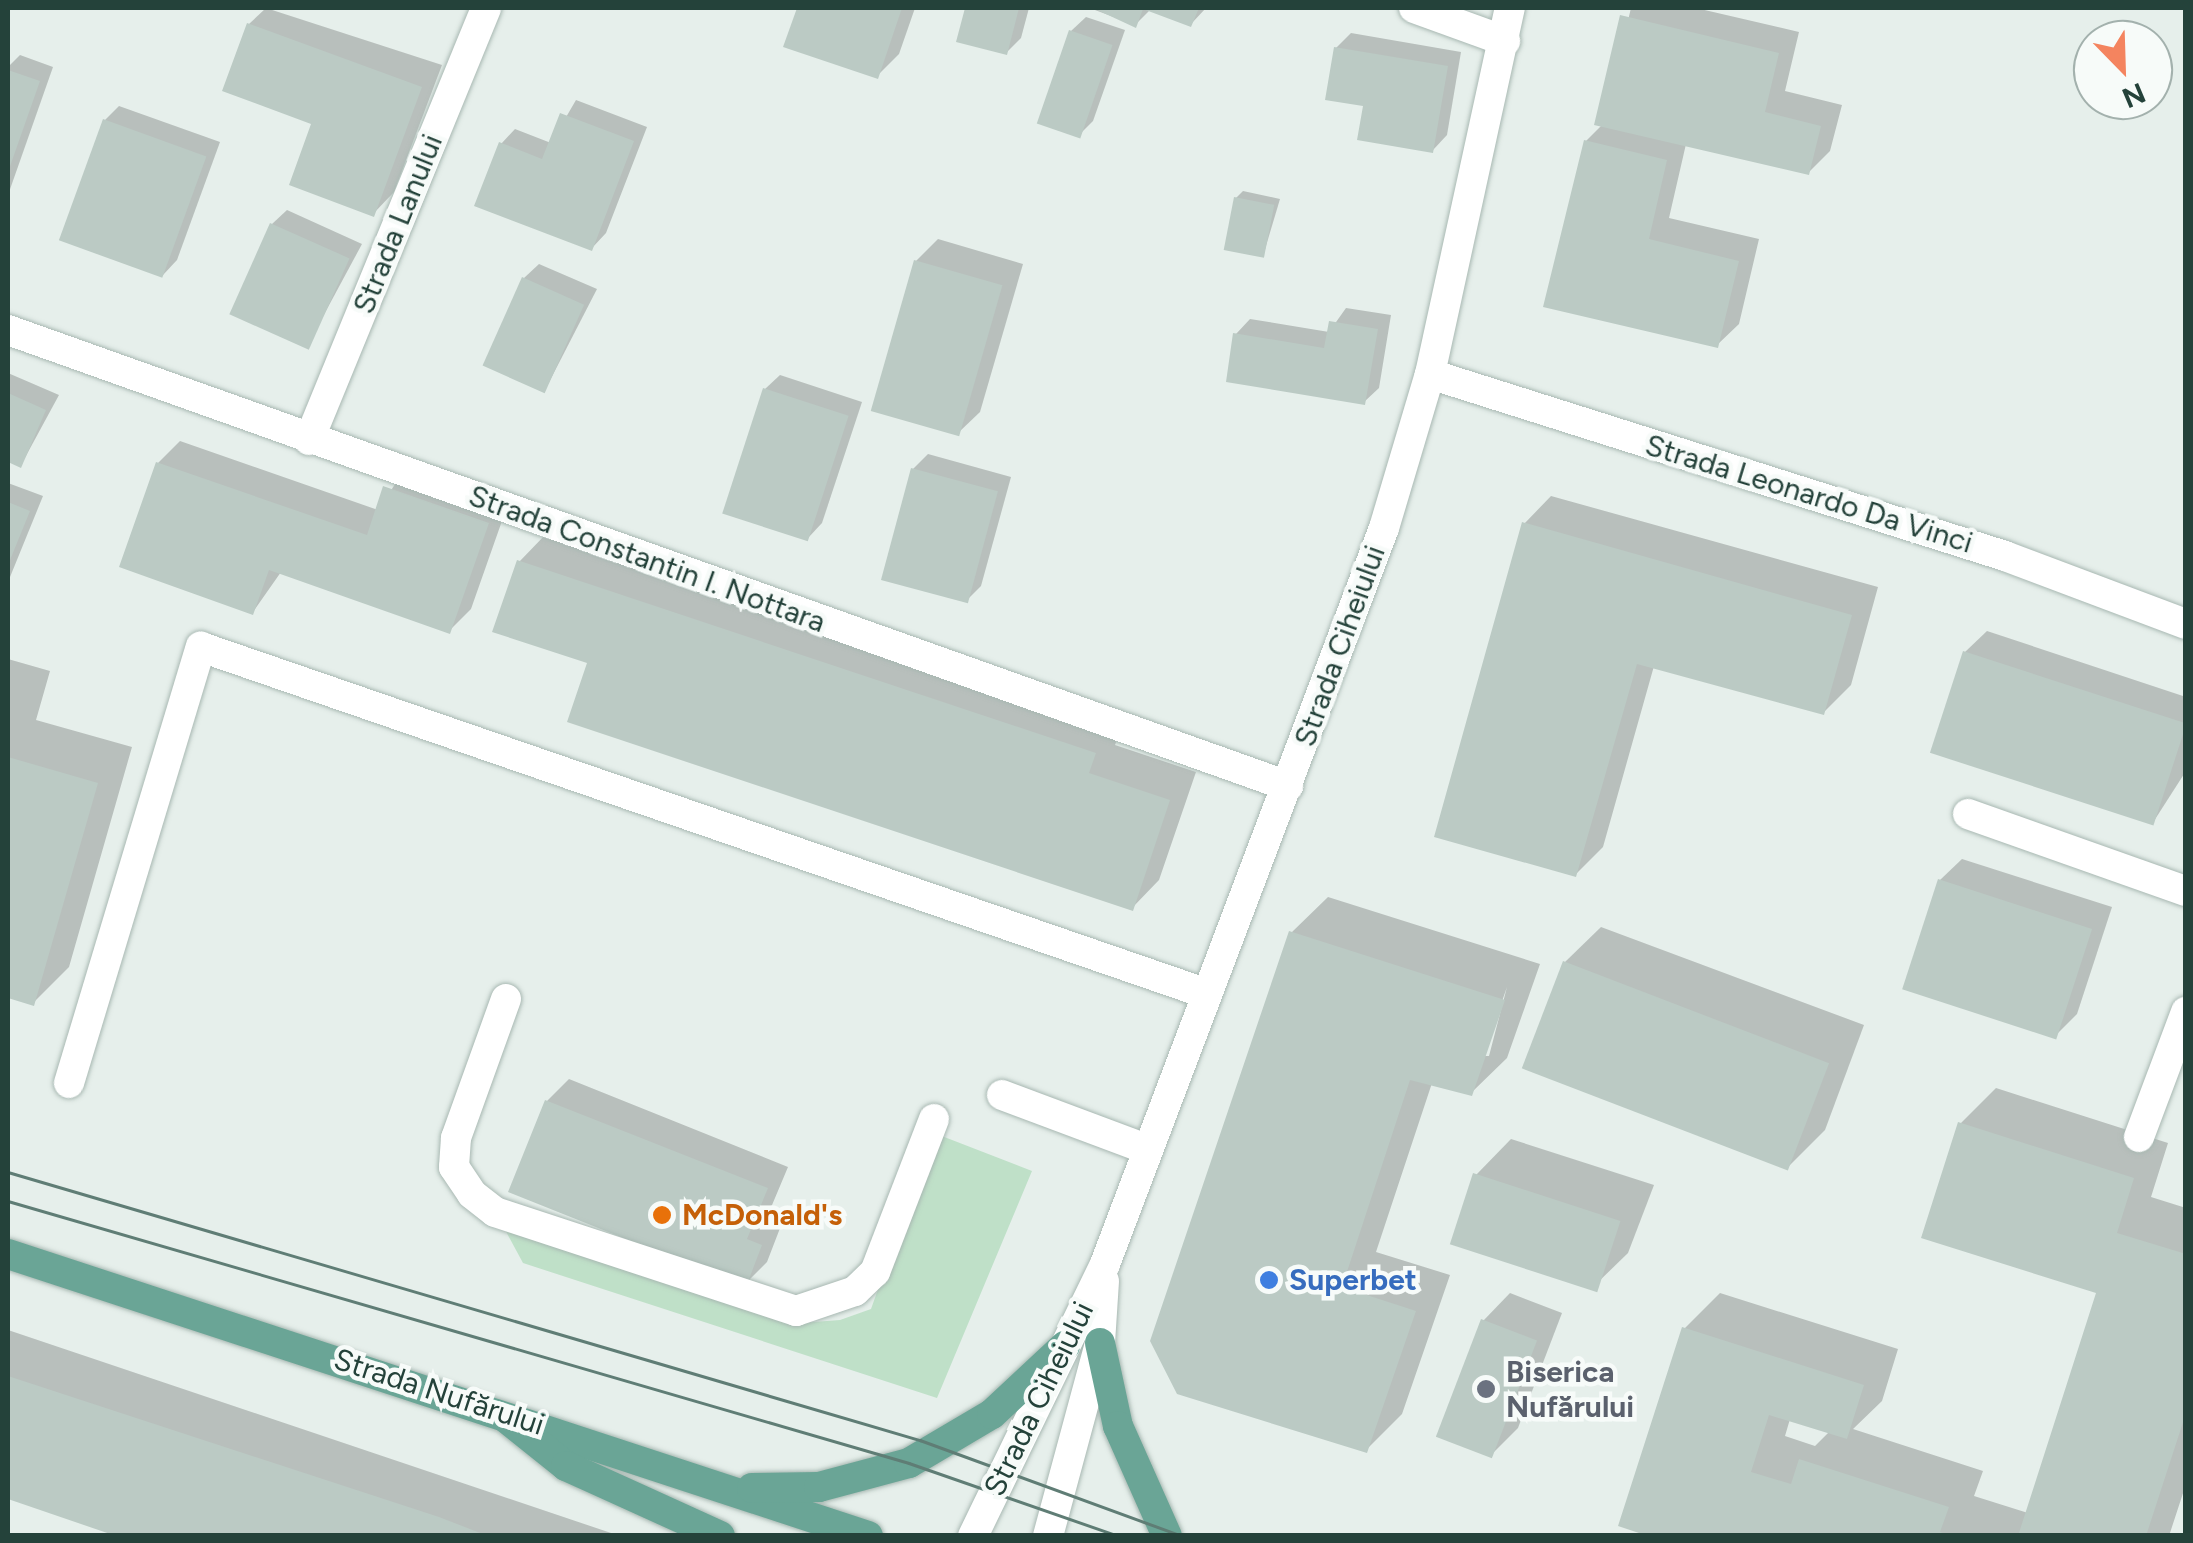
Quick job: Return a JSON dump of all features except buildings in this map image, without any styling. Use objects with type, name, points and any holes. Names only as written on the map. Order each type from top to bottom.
[{"type":"main road","name":"Strada Nufărului","points":[[8,1254],[496,1410],[868,1536]]},
{"type":"main road","points":[[1100,1343],[1118,1426],[1167,1536]]},
{"type":"main road","points":[[723,1488],[819,1487],[909,1463],[992,1414],[1065,1346]]},
{"type":"main road","points":[[496,1410],[566,1466],[720,1536]]},
{"type":"street","name":"Strada Lanului","points":[[309,440],[486,8]]},
{"type":"street","points":[[1414,8],[1505,40]]},
{"type":"street","name":"Strada Ciheiului","points":[[973,1536],[1106,1264],[1144,1148],[1288,786],[1430,374],[1510,8]]},
{"type":"street","name":"Strada Constantin I. Nottara","points":[[8,330],[1288,786]]},
{"type":"street","name":"Strada Leonardo Da Vinci","points":[[1430,374],[2005,556],[2186,624]]},
{"type":"street","points":[[69,1083],[201,647],[1206,993]]},
{"type":"street","points":[[1968,814],[2186,891]]},
{"type":"street","points":[[506,998],[456,1138],[454,1167],[472,1194],[494,1212],[796,1311],[855,1292],[874,1272],[934,1119]]},
{"type":"street","points":[[2139,1137],[2186,1012]]},
{"type":"street","points":[[1002,1095],[1144,1148]]},
{"type":"street","name":"Strada Ciheiului","points":[[1048,1536],[1100,1343],[1106,1264]]},
{"type":"green space","points":[[934,1133],[1032,1171],[937,1398],[523,1263],[503,1226],[801,1323],[840,1320],[871,1309]]},
{"type":"tram line","points":[[8,1172],[920,1440],[1183,1536]]},
{"type":"tram line","points":[[8,1201],[909,1463],[1119,1536]]},
{"type":"place","name":"McDonald's","points":[[662,1215]]},
{"type":"place","name":"Superbet","points":[[1269,1280]]},
{"type":"place","name":"Biserica Nufărului","points":[[1486,1389]]}]
